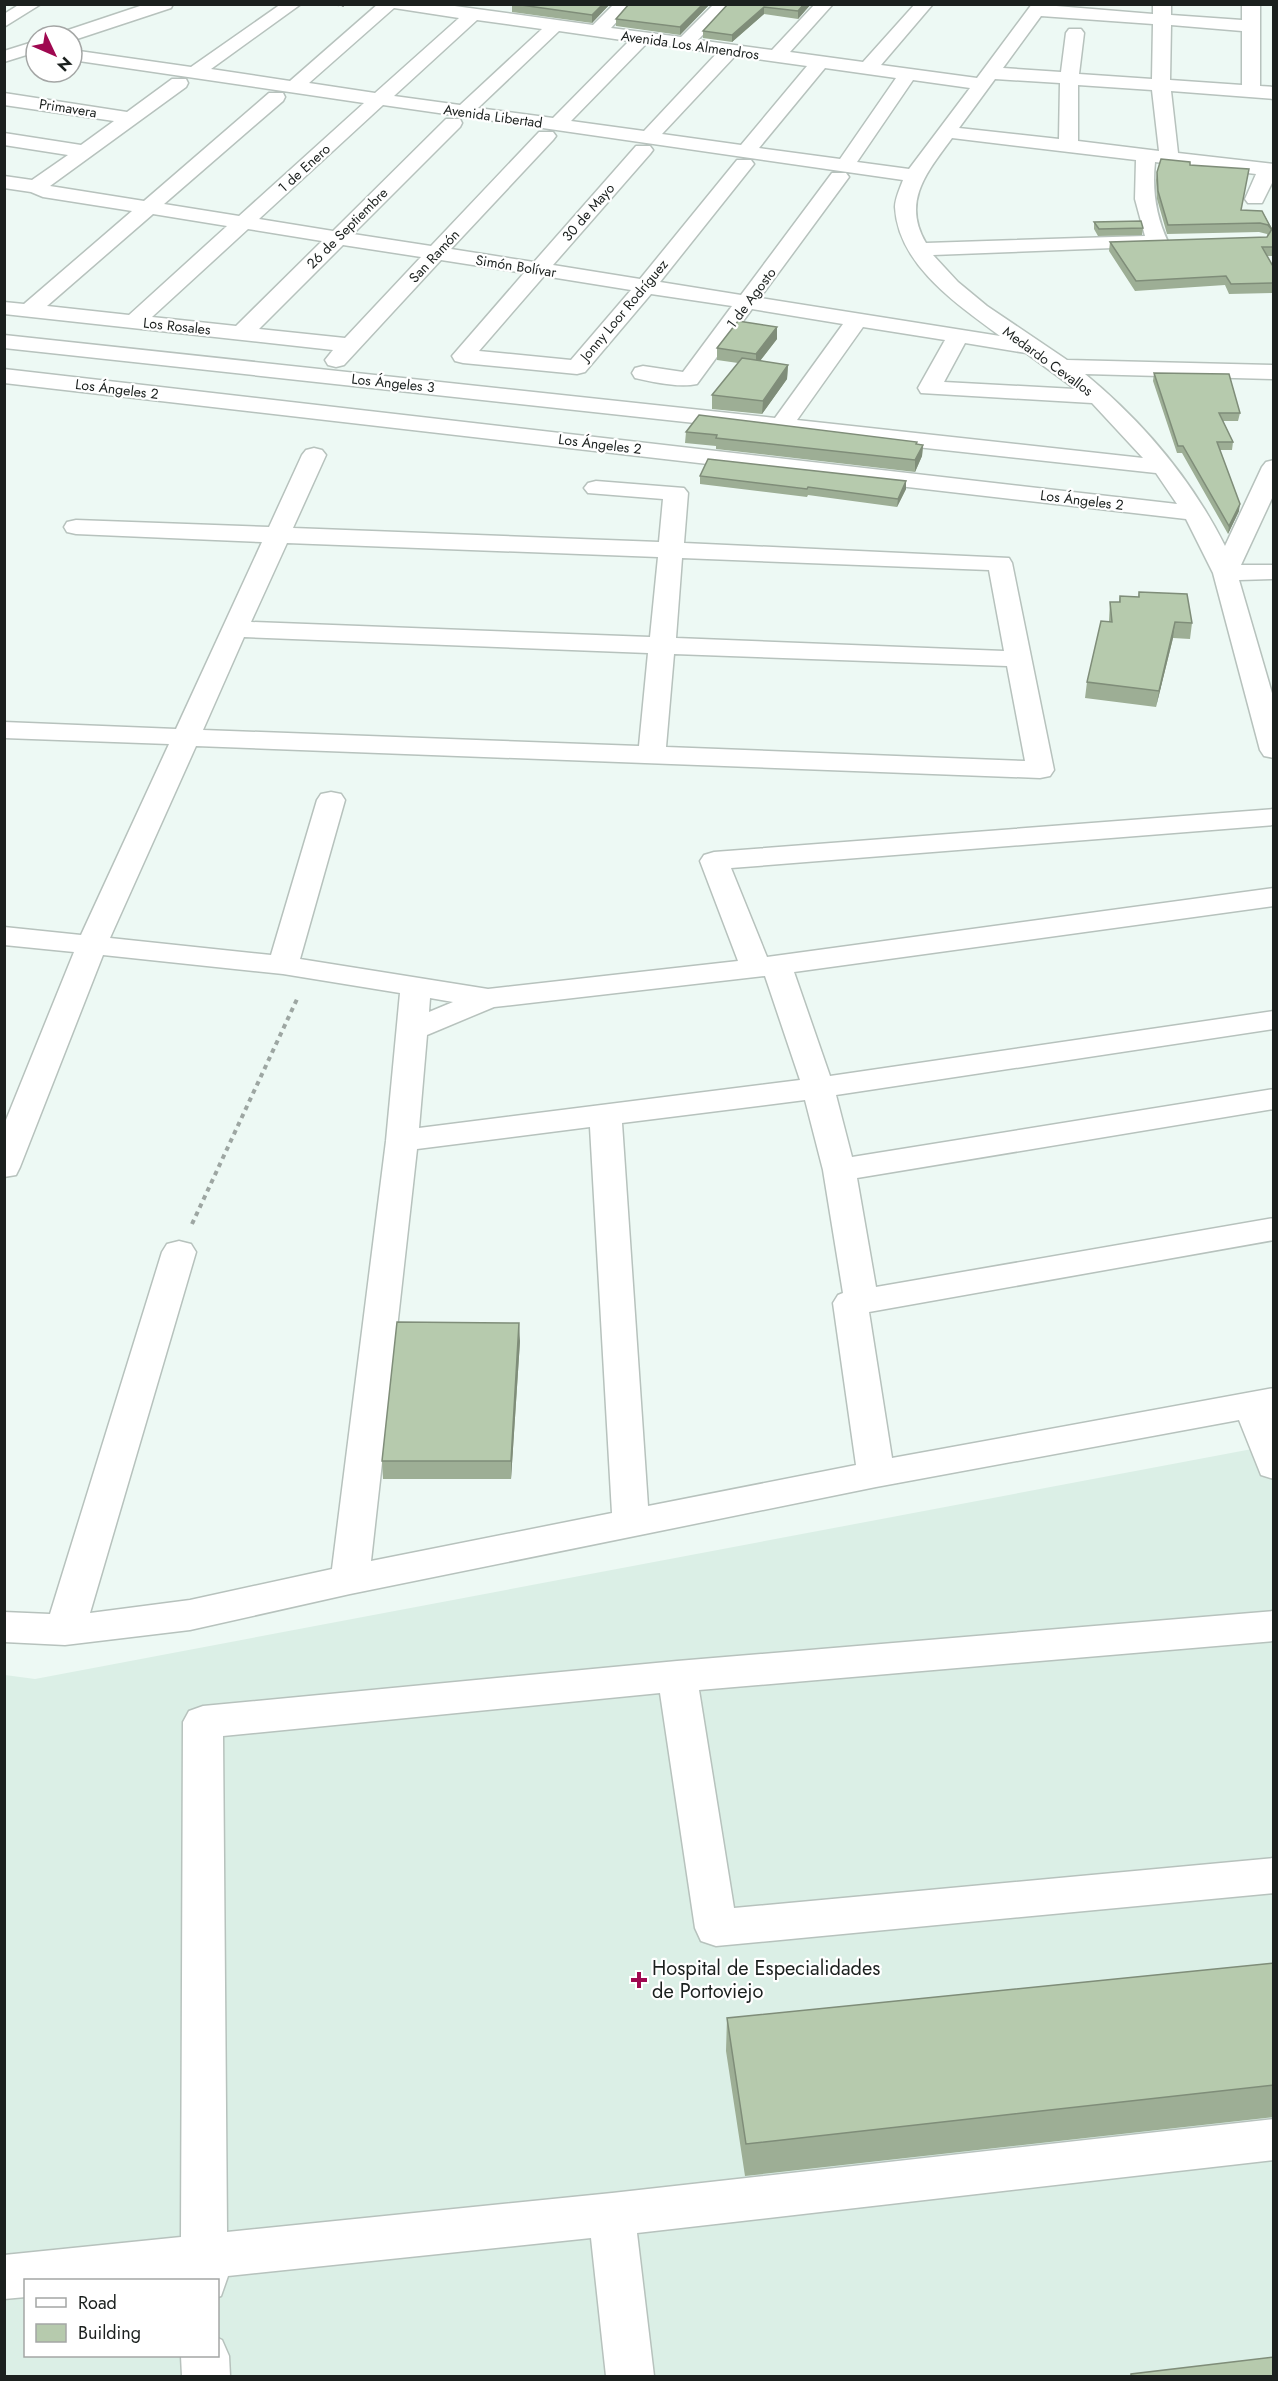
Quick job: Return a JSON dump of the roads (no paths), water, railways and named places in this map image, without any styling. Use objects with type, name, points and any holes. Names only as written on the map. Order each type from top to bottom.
[{"type":"street","points":[[4,22],[33,4]]},
{"type":"street","points":[[84,31],[165,4]]},
{"type":"street","points":[[4,202],[40,189],[132,118],[293,4]]},
{"type":"street","points":[[294,87],[389,4]]},
{"type":"street","points":[[496,18],[513,4]]},
{"type":"street","points":[[596,32],[625,4]]},
{"type":"street","points":[[684,44],[724,4]]},
{"type":"street","points":[[776,56],[825,4]]},
{"type":"street","points":[[867,69],[925,4]]},
{"type":"street","points":[[1251,4],[1249,26],[1251,91]]},
{"type":"street","name":"Avenida Los Almendros","points":[[407,5],[908,74],[986,79],[1069,79],[1274,93]]},
{"type":"street","points":[[911,182],[1039,8],[1162,12],[1249,26]]},
{"type":"street","points":[[1162,12],[1161,85],[1169,156]]},
{"type":"street","name":"1 de Enero","points":[[135,321],[472,15]]},
{"type":"street","name":"26 de Septiembre","points":[[242,333],[458,117],[555,26]]},
{"type":"street","points":[[1068,145],[1069,79],[1076,33]]},
{"type":"street","name":"San Ramón","points":[[321,375],[642,38]]},
{"type":"street","points":[[4,45],[24,50]]},
{"type":"street","name":"30 de Mayo","points":[[463,356],[645,144],[730,50]]},
{"type":"street","points":[[4,57],[24,54]]},
{"type":"street","name":"Avenida Libertad","points":[[84,57],[276,97],[373,105],[911,182]]},
{"type":"street","name":"Jonny Loor Rodríguez","points":[[463,356],[577,367],[645,286],[820,62]]},
{"type":"street","name":"Avenida Libertad","points":[[84,68],[294,87],[373,105]]},
{"type":"street","name":"1 de Agosto","points":[[643,373],[689,379],[748,303],[842,172],[908,74]]},
{"type":"street","points":[[30,310],[276,97]]},
{"type":"street","name":"Primavera","points":[[4,99],[132,118]]},
{"type":"street","points":[[946,132],[1271,169],[1255,199]]},
{"type":"street","points":[[4,139],[86,152]]},
{"type":"street","points":[[1146,154],[1143,188],[1147,219],[1158,242]]},
{"type":"street","name":"Simón Bolívar","points":[[4,182],[243,223],[1029,347]]},
{"type":"street","name":"Medardo Cevallos","points":[[911,182],[905,221],[918,249],[954,289],[1029,347],[1061,367],[1097,397],[1134,433],[1162,467],[1194,513],[1215,549],[1225,573],[1274,750]]},
{"type":"street","points":[[918,249],[1180,242]]},
{"type":"street","name":"Los Rosales","points":[[4,308],[350,345]]},
{"type":"street","points":[[781,426],[857,320]]},
{"type":"street","points":[[958,336],[929,388],[1097,397]]},
{"type":"street","name":"Los Ángeles 3","points":[[4,342],[1162,467]]},
{"type":"street","points":[[465,390],[489,358]]},
{"type":"street","points":[[1061,367],[1274,372]]},
{"type":"street","name":"Los Ángeles 2","points":[[4,376],[1194,513]]},
{"type":"street","points":[[4,1167],[92,944],[314,455]]},
{"type":"street","points":[[1273,469],[1225,573],[1274,572]]},
{"type":"street","points":[[596,488],[676,493],[652,755]]},
{"type":"street","points":[[7,734],[1040,770],[1000,563],[76,527]]},
{"type":"street","points":[[236,629],[1018,659]]},
{"type":"street","points":[[297,967],[331,800]]},
{"type":"street","points":[[861,1301],[839,1170],[818,1088],[767,967],[714,861],[1274,817]]},
{"type":"street","points":[[4,936],[297,967],[488,998],[767,967],[1274,897]]},
{"type":"street","points":[[350,1580],[402,1141],[416,987]]},
{"type":"street","points":[[412,1030],[488,998]]},
{"type":"street","points":[[402,1141],[818,1088],[1274,1020]]},
{"type":"street","points":[[839,1170],[1274,1099]]},
{"type":"street","points":[[605,1114],[632,1523]]},
{"type":"street","points":[[876,1474],[850,1303],[1274,1229]]},
{"type":"street","points":[[65,1630],[179,1252]]},
{"type":"street","points":[[4,1628],[65,1630],[190,1615],[350,1580],[876,1474],[1262,1403],[1274,1466]]},
{"type":"street","points":[[203,2268],[203,1722],[677,1676],[1274,1626]]},
{"type":"street","points":[[677,1676],[716,1928],[1274,1875]]},
{"type":"street","points":[[4,2277],[203,2268],[612,2214],[1274,2139]]},
{"type":"street","points":[[612,2214],[630,2376]]},
{"type":"street","points":[[205,2357],[206,2376]]},
{"type":"place","name":"Hospital de Especialidades de Portoviejo","points":[[639,1980]]}]
